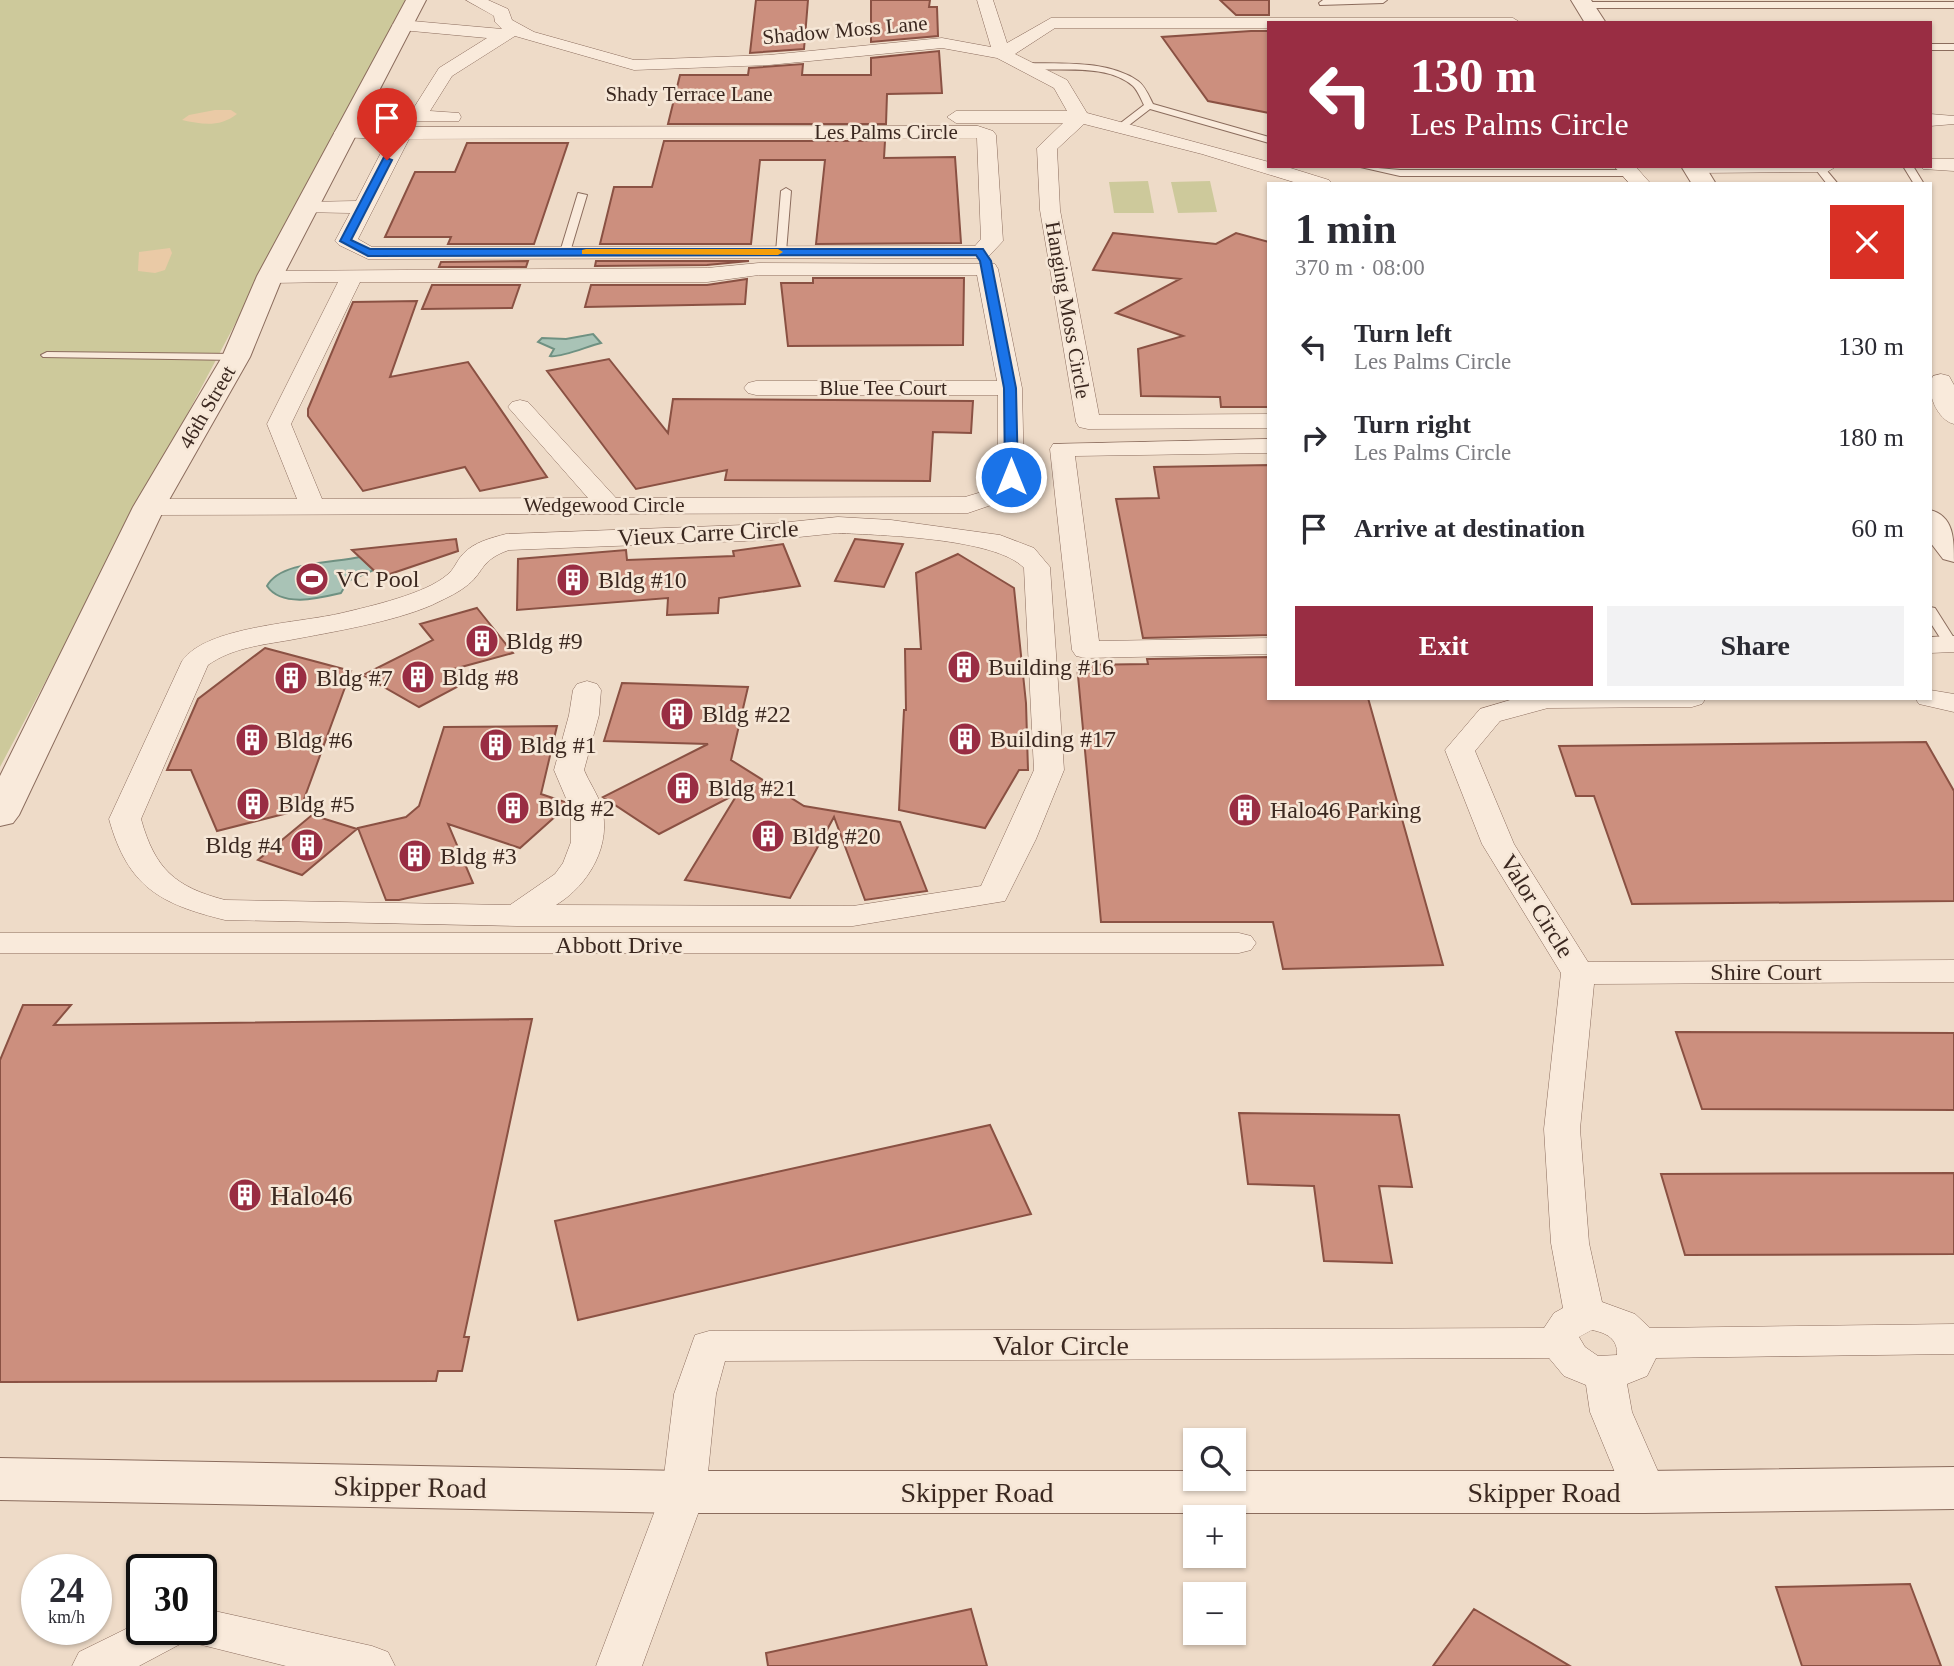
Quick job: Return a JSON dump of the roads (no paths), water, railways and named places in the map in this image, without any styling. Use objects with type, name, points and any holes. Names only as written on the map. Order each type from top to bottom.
[{"type":"street","points":[[474,0],[502,13],[506,31]]},
{"type":"street","points":[[985,0],[1003,54],[1051,23],[1267,23]]},
{"type":"street","points":[[1583,2],[1595,21]]},
{"type":"street","points":[[1094,5],[1105,11],[1140,12],[1181,5]]},
{"type":"street","name":"Shadow Moss Lane","points":[[407,14],[506,31],[634,65],[769,61],[942,43],[1003,54],[1027,66],[1060,84],[1080,117]]},
{"type":"street","name":"46th Street","points":[[0,815],[149,507],[236,356],[270,276],[304,208],[407,14]]},
{"type":"street","name":"Shady Terrace Lane","points":[[506,31],[445,72],[417,117],[1080,117]]},
{"type":"street","points":[[1080,117],[1315,182]]},
{"type":"street","name":"Hanging Moss Circle","points":[[1080,117],[1047,148],[1050,210],[1088,422],[1267,421]]},
{"type":"street","name":"Les Palms Circle","points":[[344,133],[978,132],[986,135],[992,241],[983,260]]},
{"type":"street","points":[[407,133],[399,136],[345,241],[368,253],[781,252],[983,260]]},
{"type":"street","points":[[1932,165],[1954,165]]},
{"type":"street","points":[[304,208],[363,207]]},
{"type":"street","points":[[270,276],[706,275],[759,269],[983,260]]},
{"type":"street","name":"Wedgewood Circle","points":[[149,507],[968,505],[995,496],[1011,477],[1010,388],[983,260]]},
{"type":"street","points":[[312,505],[279,424],[352,276]]},
{"type":"street","points":[[1942,379],[1950,413],[1954,418]]},
{"type":"street","name":"Blue Tee Court","points":[[756,388],[1010,388]]},
{"type":"street","points":[[520,407],[608,505]]},
{"type":"street","points":[[1267,446],[1062,449],[1086,650],[1267,646]]},
{"type":"street","points":[[1932,522],[1954,552]]},
{"type":"street","name":"Vieux Carre Circle","points":[[838,525],[891,528],[1000,543],[1026,554],[1037,568],[1049,770],[993,894],[853,916],[515,930],[225,910],[186,900],[160,884],[141,863],[130,841],[125,819],[196,661],[211,650],[233,642],[344,621],[421,600],[457,581],[473,558],[486,549],[506,542],[770,532],[838,525]]},
{"type":"street","points":[[515,930],[573,874],[589,833],[588,811],[569,770],[584,715],[587,690]]},
{"type":"street","points":[[1932,699],[1954,703]]},
{"type":"street","name":"Valor Circle","points":[[684,1492],[695,1394],[709,1346],[1573,1330],[1562,1129],[1578,973],[1499,844],[1460,750],[1490,715],[1544,700]]},
{"type":"street","name":"Abbott Drive","points":[[0,943],[515,930],[1239,943]]},
{"type":"street","name":"Shire Court","points":[[1578,973],[1954,971]]},
{"type":"street","points":[[1605,1317],[1628,1329],[1637,1343],[1638,1357],[1633,1365],[1624,1370],[1605,1373],[1587,1370],[1567,1356],[1573,1330],[1605,1317]]},
{"type":"street","points":[[1637,1343],[1954,1339]]},
{"type":"street","points":[[1605,1373],[1611,1412],[1645,1492]]},
{"type":"street","name":"Skipper Road","points":[[0,1479],[684,1492],[1645,1492],[1954,1488]]},
{"type":"street","points":[[619,1666],[684,1492]]},
{"type":"street","points":[[217,1631],[372,1666]]},
{"type":"street","points":[[95,1666],[137,1645]]},
{"type":"lane","points":[[1323,3],[1383,0]]},
{"type":"lane","points":[[1583,2],[1954,5]]},
{"type":"lane","points":[[1932,47],[1954,47]]},
{"type":"lane","points":[[1027,66],[1089,70],[1124,77],[1139,87],[1149,106],[1267,139]]},
{"type":"lane","points":[[1121,127],[1149,106]]},
{"type":"lane","points":[[1376,168],[1414,173],[1632,174]]},
{"type":"lane","points":[[1820,168],[1831,182]]},
{"type":"lane","points":[[781,252],[786,191]]},
{"type":"lane","points":[[565,252],[582,195]]},
{"type":"lane","points":[[47,355],[236,356]]},
{"type":"lane","points":[[1932,615],[1945,644]]},
{"type":"place","name":"VC Pool","points":[[312,579]]},
{"type":"place","name":"Bldg #10","points":[[573,580]]},
{"type":"place","name":"Bldg #9","points":[[482,641]]},
{"type":"place","name":"Building #16","points":[[964,667]]},
{"type":"place","name":"Bldg #8","points":[[418,677]]},
{"type":"place","name":"Bldg #7","points":[[291,678]]},
{"type":"place","name":"Bldg #22","points":[[677,714]]},
{"type":"place","name":"Building #17","points":[[965,739]]},
{"type":"place","name":"Bldg #6","points":[[252,740]]},
{"type":"place","name":"Bldg #1","points":[[496,745]]},
{"type":"place","name":"Bldg #21","points":[[683,788]]},
{"type":"place","name":"Bldg #5","points":[[253,804]]},
{"type":"place","name":"Bldg #2","points":[[513,808]]},
{"type":"place","name":"Halo46 Parking","points":[[1245,810]]},
{"type":"place","name":"Bldg #20","points":[[768,836]]},
{"type":"place","name":"Bldg #4","points":[[307,845]]},
{"type":"place","name":"Bldg #3","points":[[415,856]]},
{"type":"place","name":"Halo46","points":[[245,1195]]}]
